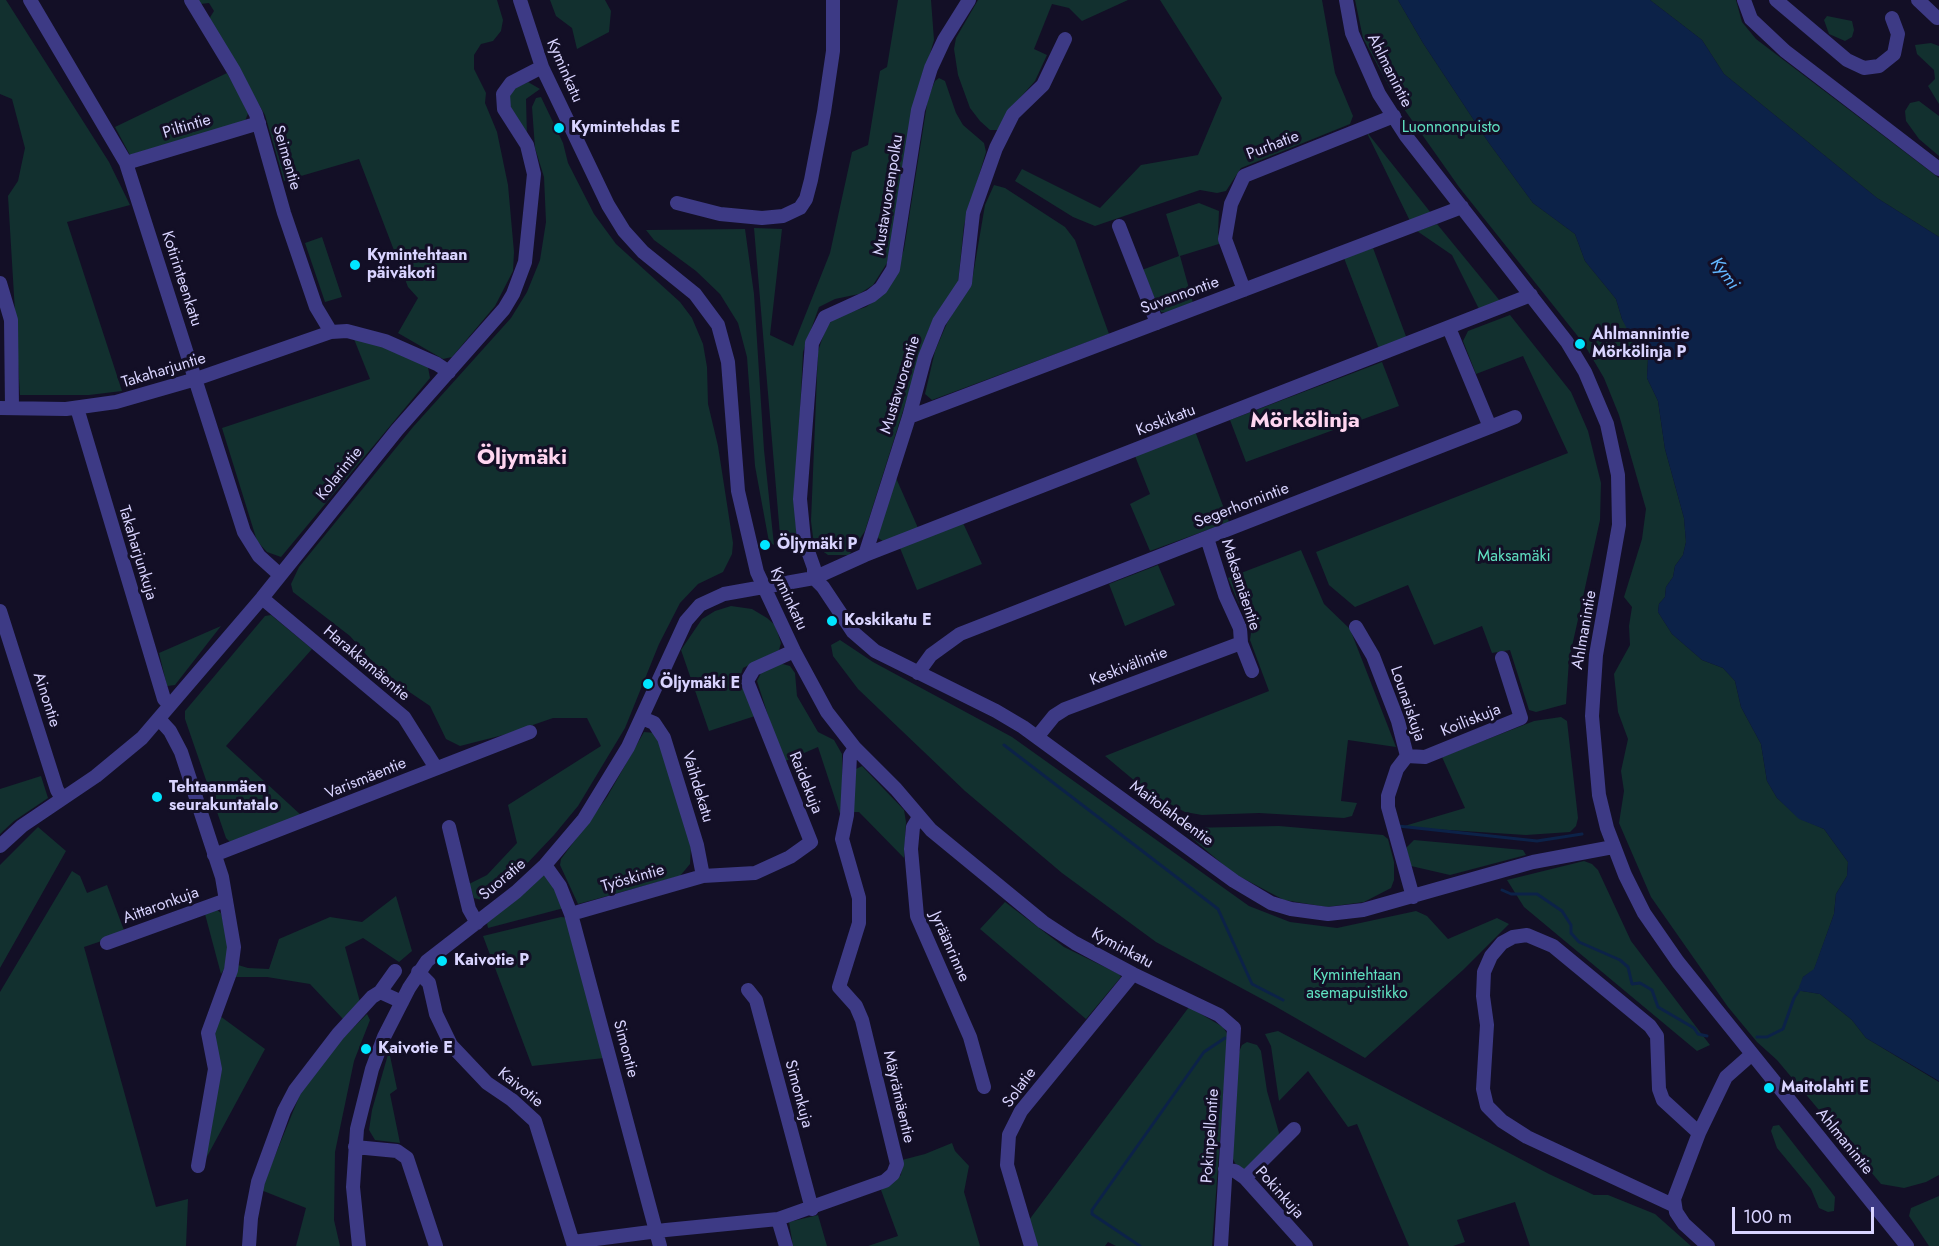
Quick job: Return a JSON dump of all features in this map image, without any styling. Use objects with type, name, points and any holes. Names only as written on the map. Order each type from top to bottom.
[{"type":"street","name":"Kotirinteenkatu","points":[[30,0],[126,163],[244,532],[259,556],[280,575]]},
{"type":"street","name":"Seimentie","points":[[191,0],[234,71],[260,127],[284,213],[313,296],[331,332]]},
{"type":"street","name":"Kyminkatu","points":[[520,0],[542,67],[608,205],[624,231],[643,252],[695,294],[711,313],[722,335],[728,362],[738,491],[757,572],[794,651],[827,712],[855,748],[943,841],[1043,922],[1075,943],[1133,974],[1219,1015],[1234,1029]]},
{"type":"street","points":[[677,203],[720,214],[762,218],[783,216],[800,208],[806,199],[811,180],[824,112],[833,51],[833,0]]},
{"type":"street","name":"Mustavuorenpolku","points":[[814,578],[814,568],[804,540],[800,499],[812,343],[825,317],[871,296],[881,288],[893,269],[918,110],[931,68],[944,40],[969,0]]},
{"type":"street","name":"Ahlmanintie","points":[[1346,0],[1352,33],[1362,60],[1394,116],[1566,342],[1589,380],[1607,424],[1617,466],[1620,509],[1617,544],[1596,655],[1592,716],[1599,795],[1613,847],[1633,894],[1656,932],[1907,1246]]},
{"type":"street","points":[[1744,0],[1752,19],[1785,51],[1939,169]]},
{"type":"street","points":[[1776,0],[1847,60],[1864,68],[1879,66],[1894,54],[1898,34],[1892,18]]},
{"type":"street","points":[[1918,0],[1936,18]]},
{"type":"street","name":"Mustavuorentie","points":[[865,555],[909,417],[925,357],[939,322],[965,283],[973,213],[996,148],[1013,114],[1043,85],[1065,39]]},
{"type":"street","name":"Kolarintie","points":[[0,846],[22,826],[124,755],[159,719],[262,598],[397,430],[504,309],[523,270],[529,243],[534,174],[527,145],[504,110],[503,94],[511,83],[542,67]]},
{"type":"street","name":"Purhatie","points":[[1244,290],[1225,239],[1231,204],[1244,176],[1394,116]]},
{"type":"street","name":"Piltintie","points":[[126,163],[260,127]]},
{"type":"street","name":"Suvannontie","points":[[909,417],[1462,207]]},
{"type":"street","points":[[1119,226],[1156,323]]},
{"type":"street","points":[[0,283],[11,320],[6,408]]},
{"type":"street","name":"Koskikatu","points":[[814,578],[865,555],[1531,295]]},
{"type":"street","points":[[1449,328],[1490,427]]},
{"type":"street","points":[[331,332],[347,331],[372,336],[437,364],[449,372]]},
{"type":"street","name":"Takaharjuntie","points":[[6,408],[77,408],[116,402],[196,379],[331,332]]},
{"type":"street","name":"Takaharjunkuja","points":[[77,408],[164,699],[170,705]]},
{"type":"street","name":"Segerhornintie","points":[[918,673],[931,655],[960,634],[1515,417]]},
{"type":"street","name":"Maksamäentie","points":[[1207,538],[1225,595],[1240,628],[1241,643],[1252,671]]},
{"type":"street","points":[[763,585],[814,578]]},
{"type":"street","name":"Maitolahdentie","points":[[814,578],[864,643],[890,660],[996,711],[1037,737],[1234,881],[1271,903],[1291,909],[1328,914],[1363,910],[1533,862],[1613,847]]},
{"type":"street","name":"Suoratie","points":[[359,1246],[354,1207],[355,1147],[372,1069],[418,972],[436,953],[477,923],[545,865],[590,811],[611,778],[642,718],[686,621],[695,610],[724,594],[763,585]]},
{"type":"street","name":"Harakkamäentie","points":[[262,598],[404,717],[436,768]]},
{"type":"street","name":"Ainontie","points":[[0,611],[57,790],[62,798]]},
{"type":"street","name":"Lounaiskuja","points":[[1356,627],[1373,656],[1398,721],[1407,756],[1397,769],[1388,796],[1388,807],[1413,897]]},
{"type":"street","name":"Keskivälintie","points":[[1037,737],[1054,716],[1065,709],[1241,643]]},
{"type":"street","name":"Raidekuja","points":[[703,876],[755,873],[790,857],[811,842],[747,681],[754,669],[794,651]]},
{"type":"street","name":"Koiliskuja","points":[[1407,756],[1425,757],[1521,718],[1502,658]]},
{"type":"street","name":"Vaihdekatu","points":[[642,718],[654,723],[664,738],[697,845],[703,876]]},
{"type":"street","points":[[159,719],[170,730],[181,752],[214,855],[226,900],[234,955],[228,979],[208,1033],[214,1069],[198,1166]]},
{"type":"street","name":"Varismäentie","points":[[214,855],[530,732]]},
{"type":"street","name":"Mäyrämäentie","points":[[573,1244],[656,1231],[778,1219],[812,1209],[885,1181],[893,1174],[897,1164],[862,1020],[856,1006],[839,987],[857,933],[860,910],[842,839],[847,815],[850,756],[855,748]]},
{"type":"street","name":"Jyräänrinne","points":[[919,817],[913,827],[911,849],[917,916],[970,1037],[984,1087]]},
{"type":"street","points":[[449,827],[469,909],[477,923]]},
{"type":"street","name":"Simontie","points":[[545,865],[560,886],[571,914],[660,1246]]},
{"type":"street","name":"Työskintie","points":[[571,914],[703,876]]},
{"type":"street","name":"Aittaronkuja","points":[[107,943],[226,900]]},
{"type":"street","points":[[1675,1206],[1527,1137],[1502,1121],[1487,1106],[1483,1089],[1487,1025],[1483,996],[1484,972],[1491,956],[1502,943],[1513,937],[1527,935],[1553,946],[1650,1026],[1657,1036],[1659,1089],[1663,1100],[1699,1133]]},
{"type":"street","points":[[249,1246],[251,1218],[258,1182],[284,1111],[306,1073],[360,1008],[380,992],[395,971]]},
{"type":"street","name":"Kaivotie","points":[[418,972],[429,983],[436,1014],[451,1045],[487,1083],[512,1100],[535,1121],[573,1244]]},
{"type":"street","name":"Solatie","points":[[1031,1246],[1007,1165],[1009,1135],[1021,1112],[1133,974]]},
{"type":"street","name":"Simonkuja","points":[[748,990],[756,1000],[812,1209]]},
{"type":"street","points":[[380,992],[402,1002]]},
{"type":"street","name":"Pokinpellontie","points":[[1221,1246],[1234,1029]]},
{"type":"street","points":[[1708,1246],[1684,1224],[1676,1212],[1678,1186],[1699,1133],[1726,1077],[1752,1054]]},
{"type":"street","points":[[1245,1178],[1294,1129]]},
{"type":"street","points":[[355,1147],[397,1151],[407,1158],[436,1246]]},
{"type":"street","name":"Pokinkuja","points":[[1225,1169],[1235,1171],[1245,1178],[1306,1246]]},
{"type":"street","points":[[778,1219],[786,1246]]},
{"type":"green space","points":[[0,0],[6,0],[109,162],[130,205],[67,222],[122,391],[89,395],[20,395],[8,196],[18,181],[25,148],[12,99],[0,94]]},
{"type":"green space","points":[[198,0],[497,0],[503,20],[501,31],[493,41],[481,44],[474,55],[474,69],[486,93],[485,103],[497,132],[508,185],[514,252],[513,271],[495,306],[452,357],[443,359],[398,333],[418,298],[408,287],[359,159],[284,181],[265,115],[209,19],[214,11],[209,3],[200,4]]},
{"type":"green space","points":[[550,0],[605,0],[611,11],[609,32],[577,49],[572,28],[556,16]]},
{"type":"green space","points":[[898,0],[931,0],[934,40],[919,92],[887,263],[873,285],[859,294],[835,299],[819,307],[803,352],[795,514],[798,545],[781,547],[754,228],[782,229],[770,335],[793,346],[830,253],[852,152],[868,145],[880,71],[887,67]]},
{"type":"green space","points":[[978,0],[1128,0],[1082,21],[1069,8],[1052,4],[1034,49],[1047,55],[1035,81],[1011,108],[998,130],[990,130],[970,108],[958,75],[954,49],[956,38]]},
{"type":"green space","points":[[1160,0],[1322,0],[1335,73],[1353,116],[1350,124],[1241,168],[1226,191],[1217,193],[1200,190],[1095,226],[1073,217],[1015,181],[1022,169],[1100,208],[1141,165],[1198,155],[1222,98]]},
{"type":"green space","name":"Luonnonpuisto","points":[[1355,0],[1398,0],[1423,43],[1489,143],[1533,203],[1575,234],[1585,261],[1616,299],[1622,319],[1648,359],[1647,378],[1658,401],[1665,449],[1684,518],[1686,542],[1683,555],[1675,566],[1673,577],[1666,587],[1665,597],[1659,604],[1658,612],[1672,634],[1702,660],[1723,668],[1735,681],[1741,707],[1761,744],[1767,781],[1777,798],[1799,818],[1824,829],[1848,862],[1847,876],[1836,894],[1834,914],[1814,970],[1803,977],[1802,991],[1820,994],[1852,1020],[1866,1038],[1939,1082],[1939,1175],[1926,1182],[1904,1188],[1881,1184],[1777,1060],[1757,1042],[1728,1007],[1651,897],[1619,823],[1624,791],[1621,771],[1628,739],[1618,712],[1614,674],[1630,645],[1629,626],[1632,607],[1624,597],[1642,539],[1646,509],[1619,415],[1604,378],[1584,344],[1459,187],[1392,92],[1363,38]]},
{"type":"green space","points":[[1650,0],[1736,0],[1742,22],[1756,39],[1939,178],[1939,237],[1877,198],[1724,74],[1702,40]]},
{"type":"green space","points":[[1827,16],[1852,21],[1854,30],[1852,37],[1845,41],[1829,34],[1824,20]]},
{"type":"green space","points":[[1931,43],[1939,46],[1939,104],[1928,86],[1935,79],[1934,70],[1917,54],[1915,45]]},
{"type":"green space","points":[[227,73],[249,111],[245,121],[130,155],[115,127]]},
{"type":"green space","points":[[939,78],[945,81],[956,113],[963,125],[984,143],[986,152],[964,225],[958,283],[929,329],[865,531],[849,555],[828,555],[814,545],[811,521],[818,351],[827,325],[838,316],[866,307],[884,294],[896,274],[904,249],[928,98],[935,81]]},
{"type":"green space","points":[[528,82],[540,89],[526,99],[527,137],[512,113],[508,98],[513,89]]},
{"type":"green space","points":[[541,97],[563,143],[568,163],[594,214],[616,244],[680,302],[692,318],[703,344],[707,367],[708,404],[718,446],[733,543],[732,554],[723,572],[698,584],[680,603],[659,644],[625,728],[578,806],[519,872],[482,900],[474,898],[469,884],[487,875],[517,843],[508,805],[601,746],[587,718],[553,718],[507,734],[460,746],[446,739],[430,706],[383,674],[350,636],[293,592],[291,584],[299,567],[413,427],[511,318],[527,292],[540,260],[546,222],[544,177],[535,148],[532,107],[536,98]]},
{"type":"green space","points":[[1919,101],[1939,116],[1939,156],[1919,139],[1906,121],[1905,111],[1910,103]]},
{"type":"green space","points":[[1366,131],[1431,213],[1410,221]]},
{"type":"green space","points":[[994,185],[1005,188],[1065,227],[1075,240],[1109,334],[932,400],[925,394],[935,351],[947,323],[972,281],[985,205]]},
{"type":"green space","points":[[1199,203],[1219,211],[1218,234],[1222,243],[1180,256],[1193,303],[1167,313],[1161,312],[1142,270],[1179,256],[1166,214]]},
{"type":"green space","points":[[1437,224],[1500,301],[1480,311],[1452,255],[1417,231]]},
{"type":"green space","points":[[745,229],[754,294],[764,450],[774,545],[769,542],[755,466],[747,357],[738,323],[720,294],[696,271],[654,240],[646,230]]},
{"type":"green space","points":[[322,237],[342,297],[325,302],[305,243]]},
{"type":"green space","points":[[1373,248],[1407,339],[1379,349],[1344,258]]},
{"type":"green space","name":"Maksamäki","points":[[1510,315],[1571,392],[1588,431],[1601,483],[1600,520],[1569,660],[1566,704],[1536,712],[1529,710],[1510,650],[1492,653],[1482,626],[1434,645],[1408,585],[1355,607],[1329,585],[1316,552],[1568,453],[1523,356],[1476,374],[1463,341],[1468,331]]},
{"type":"green space","points":[[352,334],[363,336],[428,367],[430,378],[281,557],[267,552],[257,541],[222,428],[370,379]]},
{"type":"green space","points":[[1382,362],[1399,406],[1246,462],[1230,420]]},
{"type":"green space","points":[[1195,431],[1229,522],[1150,551],[1130,504],[1150,494],[1135,456]]},
{"type":"green space","points":[[896,478],[918,528],[884,542],[877,537]]},
{"type":"green space","points":[[963,523],[982,564],[917,590],[900,548]]},
{"type":"green space","points":[[1301,550],[1324,604],[1350,629],[1396,747],[1348,740],[1341,801],[1357,803],[1352,816],[1344,818],[1259,813],[1202,815],[1185,812],[1148,792],[1105,756],[1269,691],[1250,640],[1251,633],[1228,578]]},
{"type":"green space","points":[[1158,565],[1175,605],[1125,626],[1109,584]]},
{"type":"green space","points":[[731,606],[752,609],[767,618],[775,625],[781,643],[779,650],[743,668],[740,677],[755,716],[709,731],[681,650],[702,619],[715,611]]},
{"type":"green space","points":[[271,615],[312,649],[226,746],[302,816],[230,842],[226,838],[185,719],[185,711],[265,616]]},
{"type":"green space","points":[[221,626],[175,685],[167,686],[159,653]]},
{"type":"green space","name":"Kymintehtaan asemapuistikko","points":[[840,640],[873,662],[1012,737],[1249,906],[1290,922],[1337,928],[1416,911],[1427,916],[1448,939],[1497,918],[1509,924],[1463,970],[1365,1058],[1156,942],[1062,873],[965,791],[858,689],[833,656],[831,645]]},
{"type":"green space","points":[[779,663],[790,666],[795,673],[797,696],[818,732],[834,740],[842,754],[843,823],[818,747],[783,762],[757,681],[762,671]]},
{"type":"green space","points":[[1561,717],[1567,721],[1578,818],[1576,826],[1570,832],[1526,835],[1401,827],[1465,808],[1442,757],[1534,721]]},
{"type":"green space","points":[[644,732],[655,733],[662,745],[691,845],[690,864],[680,876],[578,904],[560,865],[561,859],[607,797]]},
{"type":"green space","points":[[862,766],[904,810],[906,822],[904,858],[859,812],[852,812],[856,769]]},
{"type":"green space","points":[[41,776],[48,798],[14,821],[0,834],[0,789]]},
{"type":"green space","points":[[1279,826],[1383,835],[1388,839],[1394,862],[1394,880],[1391,888],[1364,902],[1327,907],[1284,900],[1233,873],[1187,834],[1188,828]]},
{"type":"green space","points":[[38,827],[66,851],[0,968],[0,865]]},
{"type":"green space","points":[[1414,840],[1523,850],[1526,855],[1450,875],[1411,866],[1406,848]]},
{"type":"green space","points":[[1584,861],[1592,864],[1598,870],[1631,941],[1710,1045],[1697,1051],[1524,907],[1507,880]]},
{"type":"green space","points":[[72,871],[80,876],[87,893],[107,885],[125,933],[84,947],[156,1207],[188,1199],[186,1246],[0,1246],[0,992]]},
{"type":"green space","points":[[542,874],[546,874],[564,908],[488,928],[487,923]]},
{"type":"green space","points":[[396,896],[412,951],[399,962],[363,938],[345,947],[360,1002],[343,1019],[310,984],[267,977],[234,977],[238,965],[269,969],[279,939],[330,917],[362,922]]},
{"type":"green space","points":[[1005,902],[1064,947],[1119,974],[1121,977],[1086,1019],[980,929]]},
{"type":"green space","points":[[217,910],[221,913],[227,935],[229,961],[221,974],[205,914]]},
{"type":"green space","points":[[561,917],[569,918],[604,1058],[532,1066],[483,936]]},
{"type":"green space","points":[[1189,1007],[1223,1027],[1228,1035],[1212,1246],[1116,1246],[1108,1242],[1105,1246],[1035,1246],[1029,1220]]},
{"type":"green space","points":[[367,1014],[370,1020],[354,1061],[335,1152],[334,1220],[340,1246],[296,1246],[306,1208],[261,1190],[301,1092],[332,1049]]},
{"type":"green space","points":[[220,1016],[265,1049],[203,1164],[214,1032]]},
{"type":"green space","points":[[1278,1031],[1549,1174],[1594,1195],[1608,1195],[1655,1214],[1691,1246],[1530,1246],[1515,1202],[1457,1220],[1465,1242],[1453,1246],[1409,1246],[1357,1124],[1348,1127],[1308,1071],[1279,1101],[1271,1046],[1265,1034]]},
{"type":"green space","points":[[1247,1042],[1257,1045],[1261,1051],[1267,1091],[1279,1133],[1278,1139],[1245,1170],[1237,1167],[1230,1153],[1238,1054],[1242,1045]]},
{"type":"green space","points":[[389,1051],[397,1089],[390,1094],[400,1143],[375,1140],[369,1130],[372,1110]]},
{"type":"green space","points":[[1779,1125],[1835,1197],[1834,1211],[1828,1212],[1819,1208],[1811,1189],[1777,1148],[1771,1131],[1773,1126]]},
{"type":"green space","points":[[952,1143],[955,1151],[969,1166],[964,1192],[980,1246],[868,1246],[898,1236],[881,1190],[901,1175],[902,1160]]},
{"type":"green space","points":[[1939,1196],[1939,1246],[1929,1246],[1909,1216],[1911,1208]]},
{"type":"green space","points":[[818,1215],[827,1246],[793,1246],[789,1222]]},
{"type":"water","name":"Kymi","points":[[1398,0],[1650,0],[1702,40],[1724,74],[1877,198],[1939,237],[1939,1081],[1866,1038],[1852,1020],[1820,994],[1801,991],[1799,987],[1803,977],[1814,969],[1834,914],[1836,894],[1847,876],[1848,862],[1824,829],[1799,819],[1777,798],[1767,781],[1761,744],[1741,707],[1735,681],[1723,668],[1702,660],[1672,634],[1658,612],[1659,604],[1665,597],[1666,587],[1673,577],[1675,566],[1683,555],[1686,542],[1684,518],[1665,449],[1658,401],[1647,378],[1648,360],[1640,355],[1622,319],[1616,299],[1585,261],[1575,234],[1533,203],[1489,143],[1423,43]]},
{"type":"waterway","points":[[1004,745],[1218,909],[1252,984],[1283,1000]]},
{"type":"waterway","points":[[1398,826],[1537,841],[1582,834]]},
{"type":"waterway","points":[[1502,890],[1511,894],[1537,894],[1562,911],[1571,925],[1571,933],[1579,942],[1620,960],[1628,967],[1632,984],[1640,983],[1652,990],[1658,1007],[1694,1028],[1698,1034],[1707,1036]]},
{"type":"waterway","points":[[1757,1037],[1767,1037],[1783,1029],[1794,998],[1800,989]]},
{"type":"waterway","points":[[1140,1246],[1092,1214],[1092,1210],[1204,1052],[1225,1038]]},
{"type":"place","name":"Kymintehdas E","points":[[559,128]]},
{"type":"place","name":"Kymintehtaan päiväkoti","points":[[355,265]]},
{"type":"place","name":"Ahlmannintie Mörkölinja P","points":[[1580,344]]},
{"type":"place","name":"Öljymäki P","points":[[765,545]]},
{"type":"place","name":"Koskikatu E","points":[[832,621]]},
{"type":"place","name":"Öljymäki E","points":[[648,684]]},
{"type":"place","name":"Tehtaanmäen seurakuntatalo","points":[[157,797]]},
{"type":"place","name":"Kaivotie P","points":[[442,961]]},
{"type":"place","name":"Kaivotie E","points":[[366,1049]]},
{"type":"place","name":"Maitolahti E","points":[[1769,1088]]},
{"type":"district","name":"Mörkölinja","points":[[1305,422]]},
{"type":"district","name":"Öljymäki","points":[[522,459]]}]
